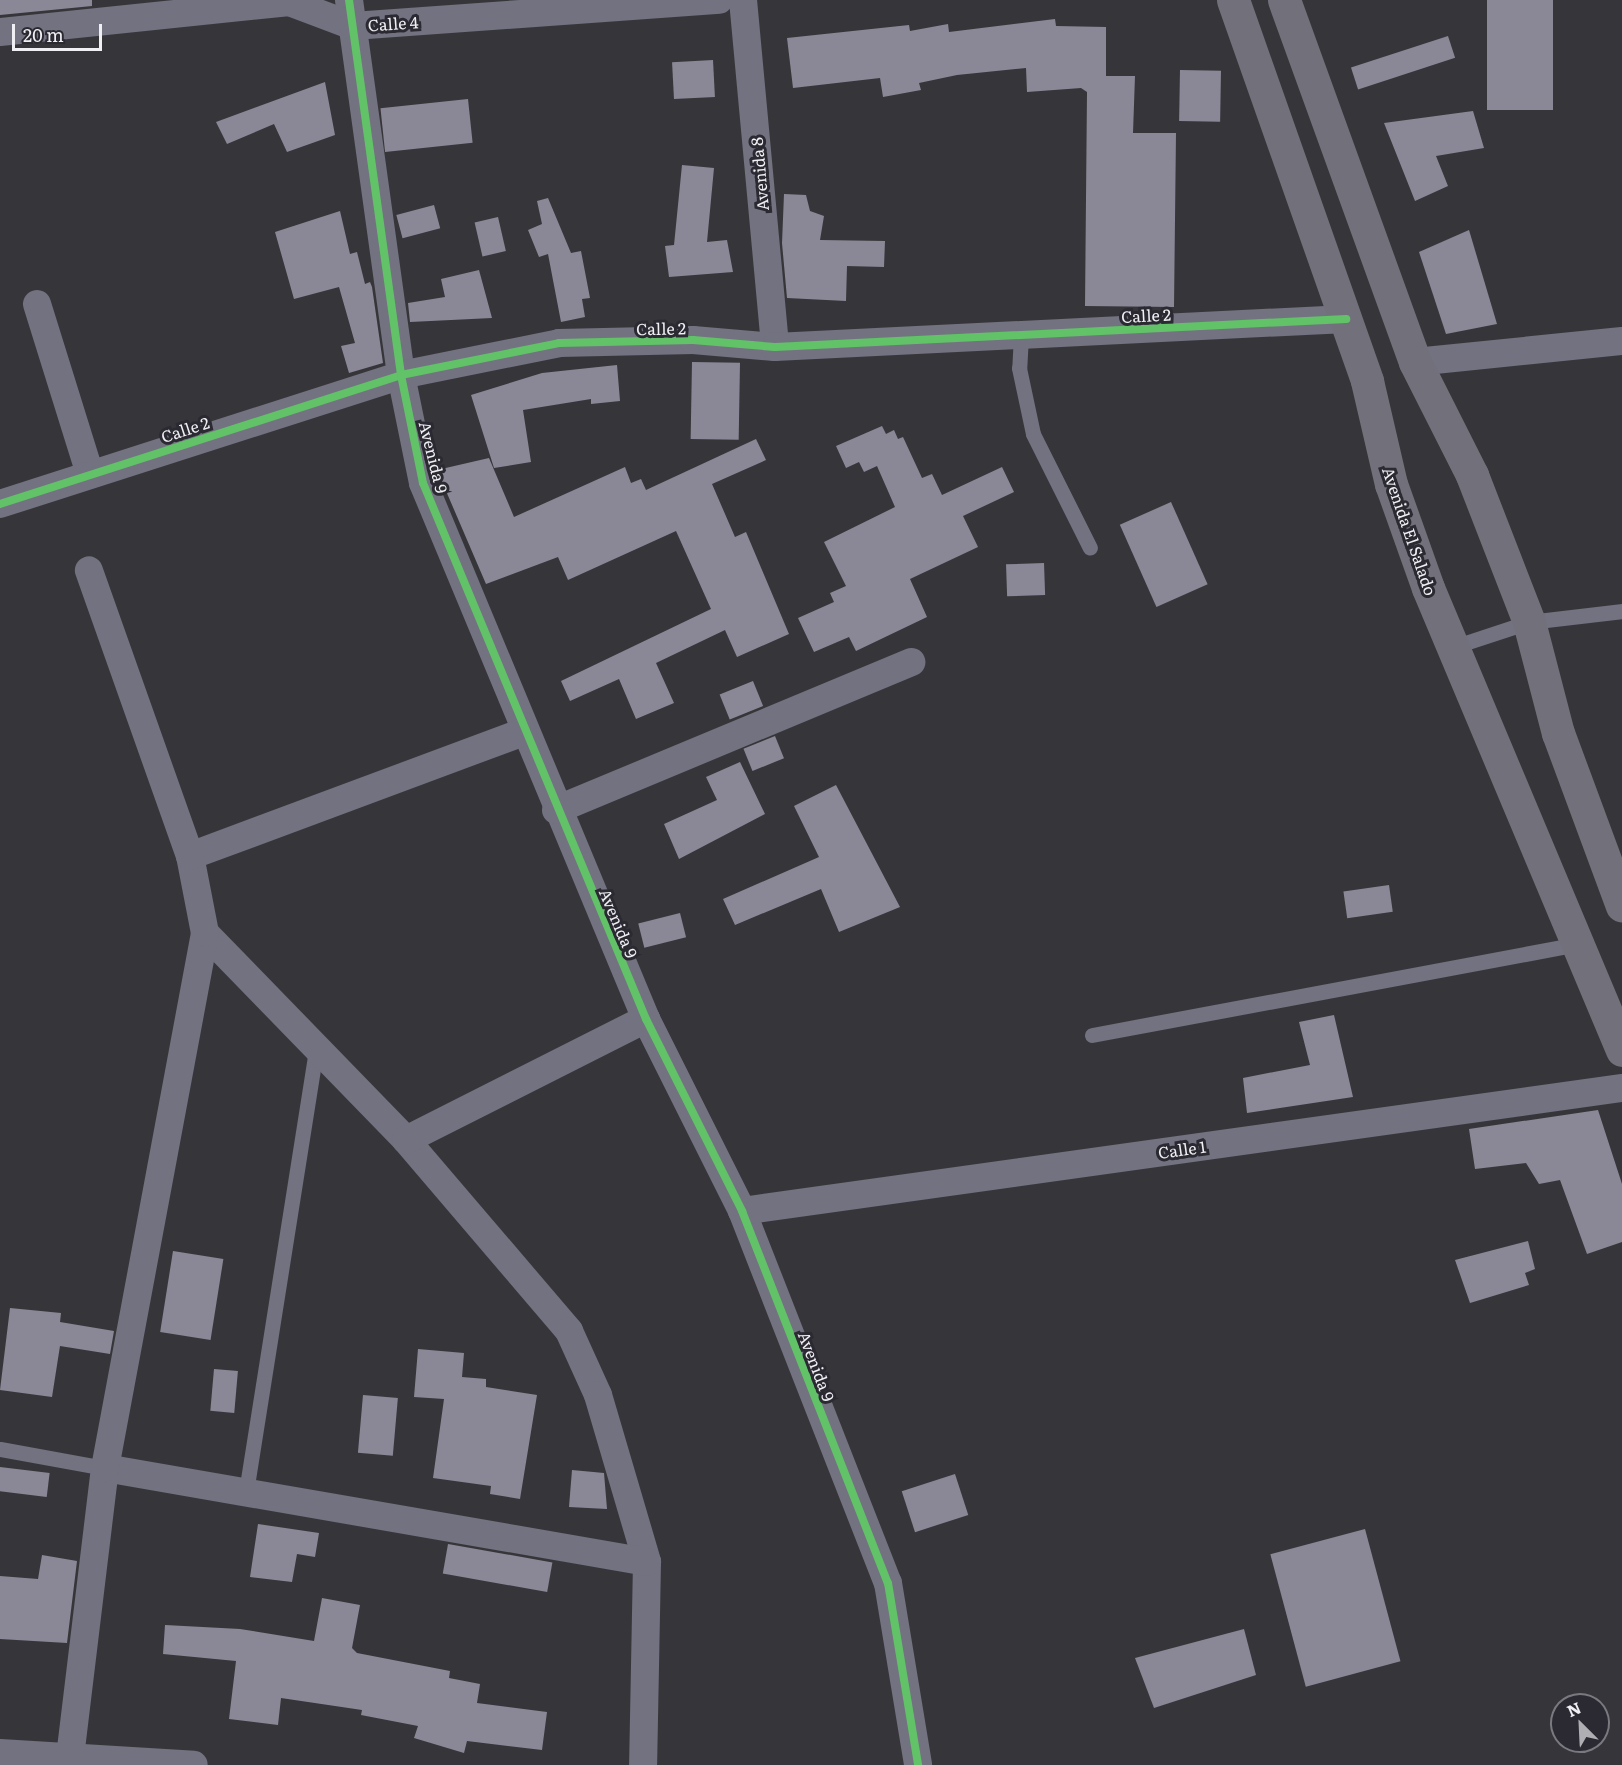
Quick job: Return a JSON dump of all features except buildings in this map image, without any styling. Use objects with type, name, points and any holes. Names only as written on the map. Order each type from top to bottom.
[{"type":"main road","name":"Avenida El Salado","points":[[1233,0],[1367,381],[1391,484],[1453,647],[1622,1050]]},
{"type":"main road","points":[[1284,0],[1415,362],[1472,475],[1528,622],[1558,733],[1622,906]]},
{"type":"street","name":"Calle 4","points":[[0,32],[289,3],[351,13],[719,0]]},
{"type":"street","name":"Avenida 8","points":[[743,0],[775,347]]},
{"type":"street","name":"Avenida 9","points":[[351,13],[401,375],[423,483],[523,732],[646,1019],[742,1211],[888,1583],[918,1765]]},
{"type":"street","points":[[37,304],[90,474]]},
{"type":"street","name":"Calle 2","points":[[0,504],[401,375],[559,343],[693,340],[775,347],[1346,319]]},
{"type":"street","points":[[1415,362],[1622,340]]},
{"type":"street","points":[[70,1756],[105,1468],[205,933],[190,856],[89,570]]},
{"type":"street","points":[[556,810],[911,662]]},
{"type":"street","points":[[190,856],[523,732]]},
{"type":"street","points":[[205,933],[406,1140],[569,1330],[598,1395],[647,1562],[644,1765]]},
{"type":"street","points":[[406,1140],[646,1019]]},
{"type":"street","name":"Calle 1","points":[[742,1211],[1622,1088]]},
{"type":"street","points":[[105,1468],[647,1562]]},
{"type":"street","points":[[0,1753],[70,1756],[132,1763],[194,1765]]},
{"type":"lane","points":[[1021,335],[1019,368],[1033,434],[1090,548]]},
{"type":"lane","points":[[1453,647],[1528,622],[1622,611]]},
{"type":"lane","points":[[1092,1035],[1579,944]]},
{"type":"lane","points":[[246,1492],[316,1049]]},
{"type":"lane","points":[[0,1449],[105,1468]]},
{"type":"cycle path","points":[[349,0],[401,375],[423,483],[646,1019],[742,1211],[888,1583],[918,1765]]},
{"type":"cycle path","points":[[0,504],[401,375],[559,343],[693,340],[775,347],[1346,319]]}]
